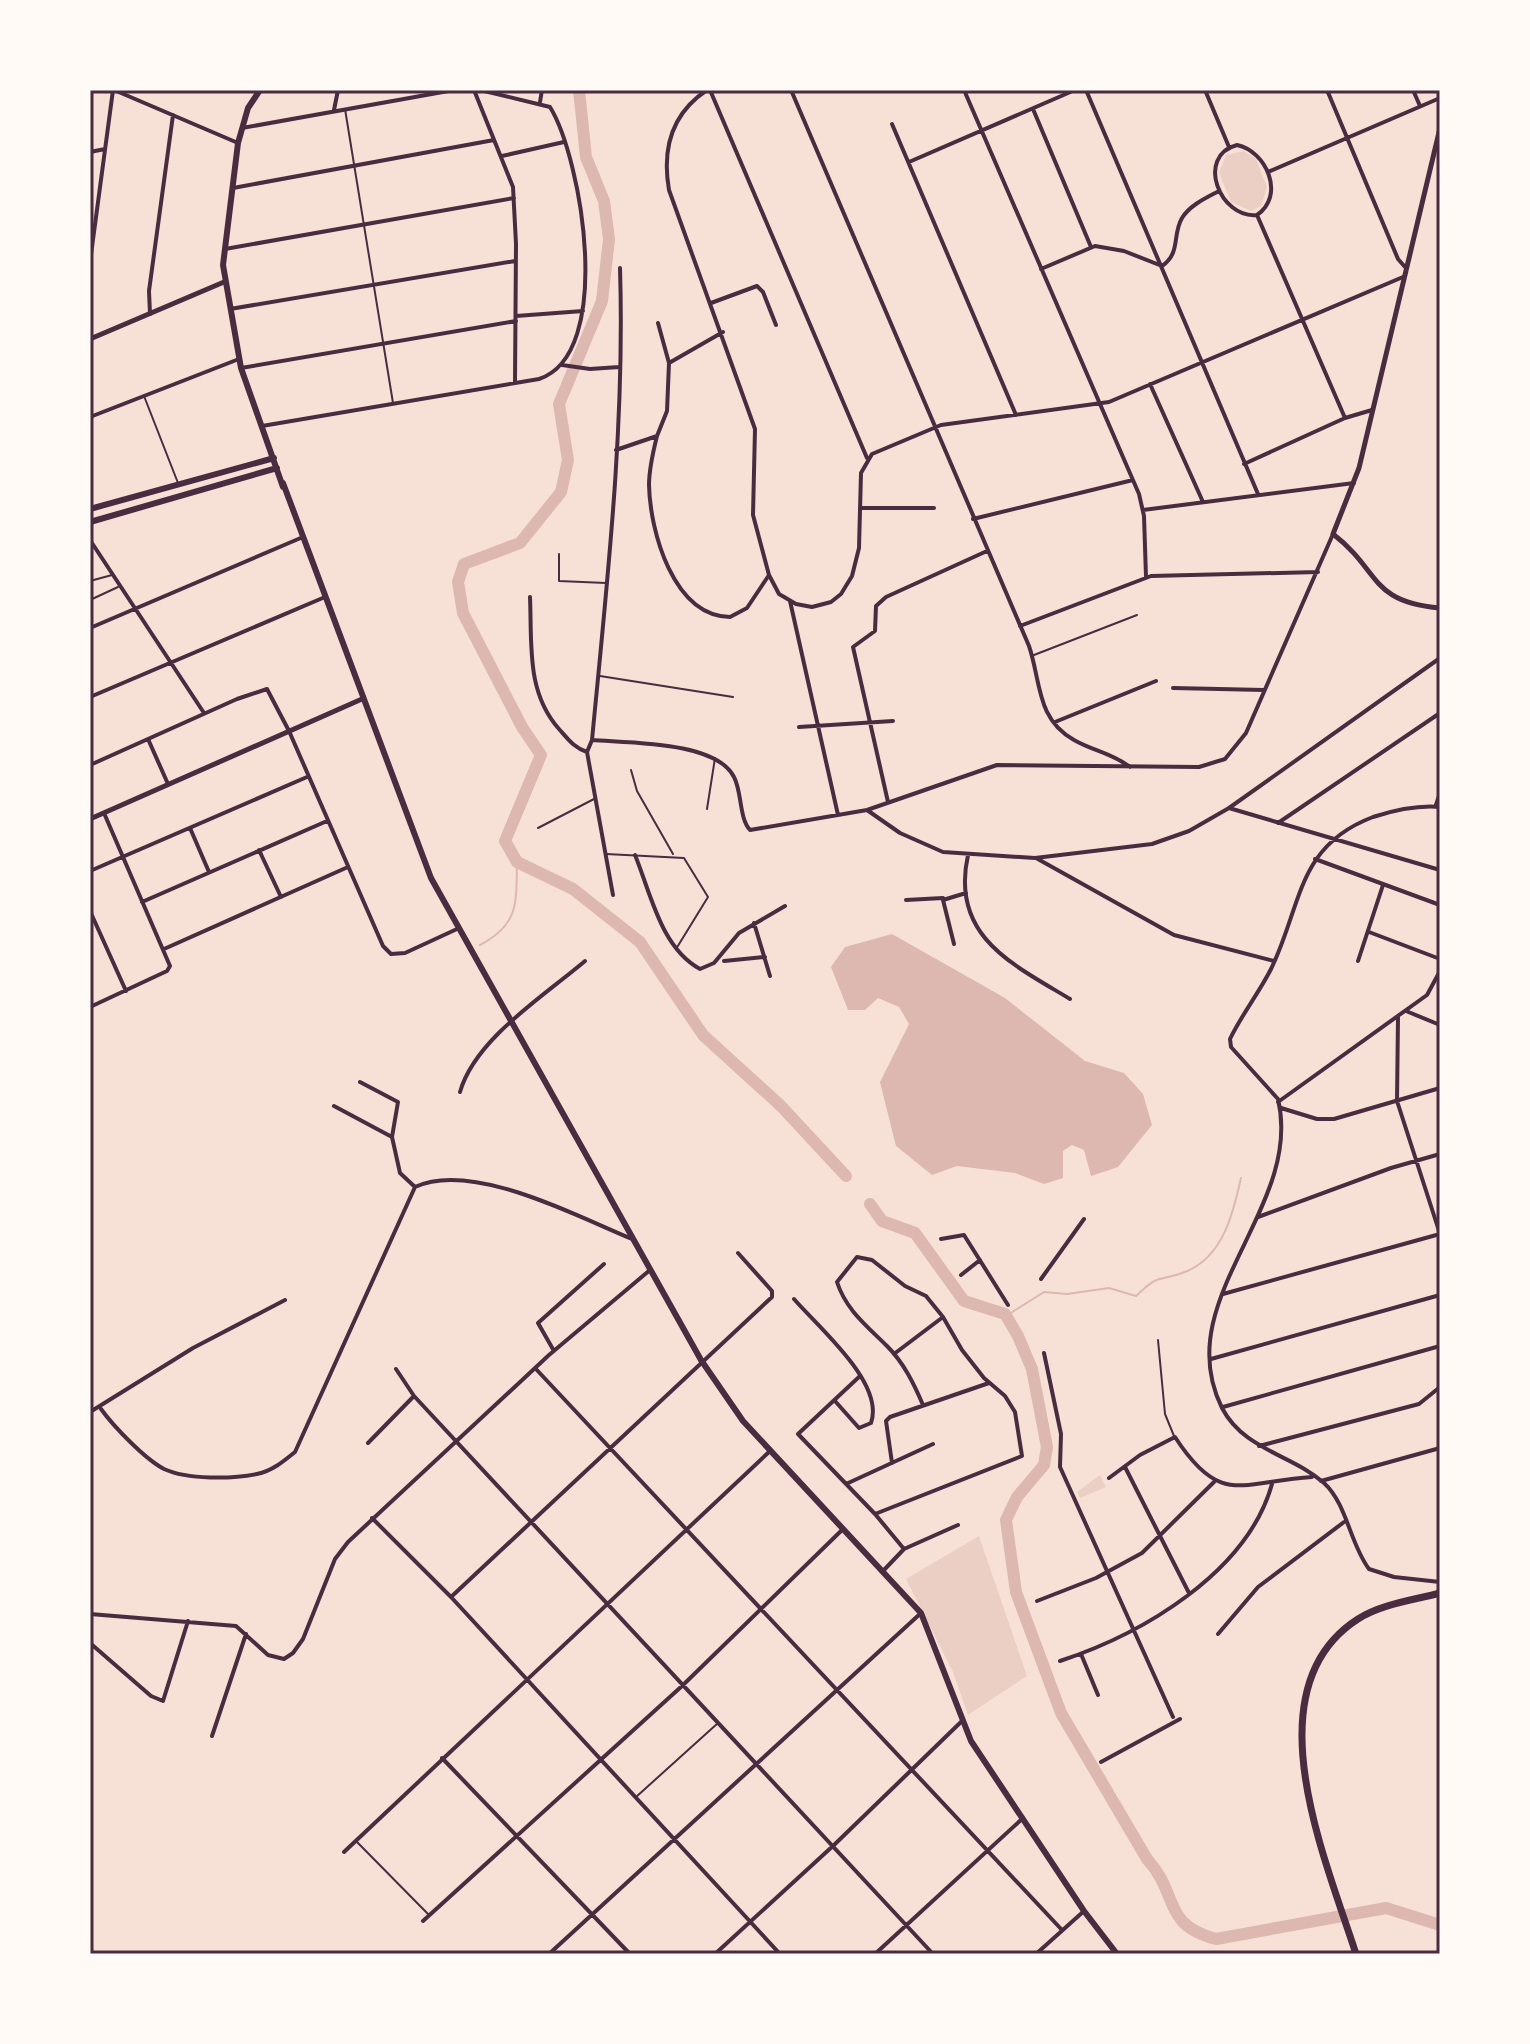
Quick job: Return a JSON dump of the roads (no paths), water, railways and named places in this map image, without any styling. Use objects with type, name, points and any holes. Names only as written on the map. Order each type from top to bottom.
[{"type":"main road","points":[[260,90],[248,108],[238,143],[223,249],[224,282],[239,359],[422,858],[457,929],[701,1360],[727,1399],[770,1451],[921,1613],[962,1721],[1084,1911],[1117,1954]]},
{"type":"main road","points":[[90,509],[274,458]]},
{"type":"main road","points":[[90,522],[277,468]]},
{"type":"main road","points":[[1356,1954],[1302,1754],[1300,1723],[1306,1695],[1329,1646],[1358,1619],[1377,1610],[1440,1593]]},
{"type":"street","points":[[90,262],[114,90],[238,143]]},
{"type":"street","points":[[334,110],[338,90]]},
{"type":"street","points":[[242,128],[454,90]]},
{"type":"street","points":[[474,90],[502,156],[514,198],[515,383]]},
{"type":"street","points":[[262,426],[515,383],[553,374],[562,365],[577,337],[583,311],[580,197],[564,142],[553,111],[540,102],[506,99],[480,90]]},
{"type":"street","points":[[540,102],[542,90]]},
{"type":"street","points":[[708,90],[867,458],[860,481],[857,560],[841,594],[822,606],[803,606],[790,601],[779,594],[769,575],[753,515],[755,429],[723,332],[669,190],[665,165],[668,144],[687,106],[708,90]]},
{"type":"street","points":[[791,90],[1020,626],[1032,656],[1038,693],[1055,722],[1070,738],[1112,754],[1132,769]]},
{"type":"street","points":[[964,90],[1133,480],[1143,510],[1146,577]]},
{"type":"street","points":[[909,162],[1075,90]]},
{"type":"street","points":[[1086,90],[1258,494]]},
{"type":"street","points":[[1205,90],[1229,147]]},
{"type":"street","points":[[1327,90],[1398,259],[1405,267]]},
{"type":"street","points":[[1413,90],[1420,106]]},
{"type":"street","points":[[1268,172],[1440,98]]},
{"type":"street","points":[[1033,109],[1092,247]]},
{"type":"street","points":[[150,314],[149,291],[173,115]]},
{"type":"street","points":[[892,124],[1016,415]]},
{"type":"street","points":[[592,740],[671,747],[715,758],[734,777],[749,829],[867,810],[997,765],[1132,769],[1199,767],[1225,759],[1246,733],[1354,483],[1440,128]]},
{"type":"street","points":[[230,188],[494,140]]},
{"type":"street","points":[[502,156],[564,142]]},
{"type":"street","points":[[1237,145],[1252,150],[1268,172],[1270,197],[1257,215],[1240,215],[1231,209],[1219,191],[1215,167],[1229,147],[1237,145]]},
{"type":"street","points":[[90,152],[105,149]]},
{"type":"street","points":[[1162,266],[1175,254],[1178,227],[1186,212],[1219,191]]},
{"type":"street","points":[[223,249],[514,198]]},
{"type":"street","points":[[1257,215],[1345,418]]},
{"type":"street","points":[[1041,269],[1092,247],[1116,249],[1162,266]]},
{"type":"street","points":[[229,309],[515,261]]},
{"type":"street","points":[[613,895],[587,752],[592,740],[607,583],[616,450],[620,268]]},
{"type":"street","points":[[867,458],[935,426],[1100,404],[1403,277]]},
{"type":"street","points":[[90,339],[224,282]]},
{"type":"street","points":[[711,303],[757,286],[763,292],[776,325]]},
{"type":"street","points":[[241,368],[516,319],[583,311]]},
{"type":"street","points":[[658,323],[669,363],[669,402],[657,436],[649,485],[660,548],[682,588],[700,607],[730,617],[747,608],[769,575]]},
{"type":"street","points":[[669,363],[723,332]]},
{"type":"street","points":[[90,417],[239,359]]},
{"type":"street","points":[[562,365],[590,369],[619,367]]},
{"type":"street","points":[[1150,384],[1203,502]]},
{"type":"street","points":[[1244,464],[1345,418],[1372,410]]},
{"type":"street","points":[[616,450],[657,436]]},
{"type":"street","points":[[973,519],[1133,480]]},
{"type":"street","points":[[1143,510],[1354,483]]},
{"type":"street","points":[[860,508],[934,508]]},
{"type":"street","points":[[1333,534],[1391,597],[1407,604],[1440,608]]},
{"type":"street","points":[[90,628],[303,537]]},
{"type":"street","points":[[90,540],[204,713]]},
{"type":"street","points":[[888,802],[854,651],[856,643],[875,631],[876,606],[881,600],[987,551]]},
{"type":"street","points":[[1020,626],[1146,577],[1318,572]]},
{"type":"street","points":[[90,697],[325,597]]},
{"type":"street","points":[[530,597],[534,684],[539,701],[574,746],[587,752]]},
{"type":"street","points":[[790,601],[838,815]]},
{"type":"street","points":[[867,810],[926,847],[968,855],[1035,858],[1133,849],[1170,838],[1229,808],[1440,658]]},
{"type":"street","points":[[1055,722],[1156,681]]},
{"type":"street","points":[[1173,688],[1264,690]]},
{"type":"street","points":[[90,765],[265,689],[271,693],[289,731],[383,946],[391,954],[405,953],[457,929]]},
{"type":"street","points":[[90,819],[362,699]]},
{"type":"street","points":[[1278,823],[1440,713]]},
{"type":"street","points":[[799,727],[869,725],[893,721]]},
{"type":"street","points":[[148,739],[168,784]]},
{"type":"street","points":[[90,871],[307,777]]},
{"type":"street","points":[[1440,793],[1438,806],[1382,814],[1334,837],[1314,858],[1274,961],[1229,1041],[1279,1105],[1324,1120],[1440,1088]]},
{"type":"street","points":[[1229,808],[1440,870]]},
{"type":"street","points":[[90,1007],[167,971],[170,966],[104,813]]},
{"type":"street","points":[[142,902],[327,821]]},
{"type":"street","points":[[190,828],[209,872]]},
{"type":"street","points":[[259,850],[281,897]]},
{"type":"street","points":[[635,855],[676,951],[698,968],[708,968],[739,933],[785,906]]},
{"type":"street","points":[[968,855],[966,893],[973,923],[987,944],[1070,999]]},
{"type":"street","points":[[1035,858],[1174,935],[1274,961]]},
{"type":"street","points":[[1314,858],[1440,905]]},
{"type":"street","points":[[164,949],[348,866]]},
{"type":"street","points":[[1358,961],[1383,885]]},
{"type":"street","points":[[906,900],[944,898],[966,893]]},
{"type":"street","points":[[944,898],[954,944]]},
{"type":"street","points":[[90,911],[126,991]]},
{"type":"street","points":[[754,923],[770,976]]},
{"type":"street","points":[[1369,932],[1440,959]]},
{"type":"street","points":[[724,961],[766,957]]},
{"type":"street","points":[[460,1092],[473,1063],[511,1023],[585,961]]},
{"type":"street","points":[[1279,1105],[1427,995],[1440,971]]},
{"type":"street","points":[[1406,1011],[1440,1025]]},
{"type":"street","points":[[1222,1294],[1440,1234],[1397,1101],[1398,1017]]},
{"type":"street","points":[[360,1082],[398,1102],[392,1137],[400,1173],[415,1187]]},
{"type":"street","points":[[1279,1105],[1278,1152],[1258,1217],[1210,1324],[1210,1359],[1222,1407],[1239,1431],[1259,1446],[1321,1481],[1333,1495],[1362,1560],[1373,1572],[1440,1582]]},
{"type":"street","points":[[334,1106],[392,1137]]},
{"type":"street","points":[[1258,1217],[1418,1159],[1440,1154]]},
{"type":"street","points":[[101,1409],[112,1424],[161,1467],[176,1473],[257,1474],[278,1466],[295,1452],[415,1187],[431,1180],[450,1178],[487,1185],[564,1207],[633,1240]]},
{"type":"street","points":[[1041,1279],[1084,1219]]},
{"type":"street","points":[[941,1239],[964,1235],[1008,1305]]},
{"type":"street","points":[[451,1597],[773,1294],[738,1253]]},
{"type":"street","points":[[875,1514],[1022,1456],[1015,1412],[1005,1396],[989,1383],[962,1350],[943,1317],[926,1296],[905,1286],[872,1260],[857,1257],[837,1282],[842,1297],[860,1321],[894,1354],[911,1377],[923,1405]]},
{"type":"street","points":[[961,1275],[980,1260]]},
{"type":"street","points":[[554,1351],[538,1323],[604,1264]]},
{"type":"street","points":[[90,1614],[236,1626],[268,1655],[281,1659],[293,1653],[310,1625],[335,1559],[372,1518],[549,1355],[650,1270]]},
{"type":"street","points":[[1210,1359],[1440,1295]]},
{"type":"street","points":[[794,1299],[869,1387],[875,1412],[871,1423],[859,1428],[835,1401]]},
{"type":"street","points":[[90,1412],[101,1409],[193,1348],[285,1300]]},
{"type":"street","points":[[894,1354],[943,1317]]},
{"type":"street","points":[[1222,1407],[1440,1346]]},
{"type":"street","points":[[1044,1353],[1061,1434],[1060,1467],[1173,1717]]},
{"type":"street","points":[[535,1368],[1062,1930]]},
{"type":"street","points":[[396,1369],[414,1396],[682,1686],[758,1762],[933,1954]]},
{"type":"street","points":[[860,1376],[798,1434],[904,1549]]},
{"type":"street","points":[[892,1463],[886,1421],[989,1383]]},
{"type":"street","points":[[1259,1446],[1419,1404],[1440,1387]]},
{"type":"street","points":[[368,1443],[414,1396]]},
{"type":"street","points":[[1109,1478],[1175,1437],[1194,1465],[1215,1481],[1240,1486],[1315,1477]]},
{"type":"street","points":[[846,1484],[933,1444]]},
{"type":"street","points":[[1321,1481],[1440,1448]]},
{"type":"street","points":[[344,1852],[770,1451]]},
{"type":"street","points":[[1124,1467],[1189,1593]]},
{"type":"street","points":[[1037,1601],[1107,1573],[1142,1553],[1215,1481]]},
{"type":"street","points":[[1060,1661],[1159,1618],[1189,1593],[1240,1543],[1261,1511],[1272,1484]]},
{"type":"street","points":[[372,1518],[451,1597],[780,1954]]},
{"type":"street","points":[[1218,1634],[1258,1587],[1344,1522]]},
{"type":"street","points":[[883,1571],[904,1549],[958,1525]]},
{"type":"street","points":[[423,1921],[682,1686],[759,1607],[842,1530]]},
{"type":"street","points":[[549,1954],[921,1613]]},
{"type":"street","points":[[90,1643],[160,1701],[167,1695],[188,1621]]},
{"type":"street","points":[[212,1736],[246,1634]]},
{"type":"street","points":[[1081,1654],[1098,1695]]},
{"type":"street","points":[[1101,1762],[1180,1719]]},
{"type":"street","points":[[715,1954],[962,1721]]},
{"type":"street","points":[[442,1758],[630,1954]]},
{"type":"street","points":[[875,1954],[1023,1818]]},
{"type":"street","points":[[1036,1954],[1084,1911]]},
{"type":"lane","points":[[345,108],[393,404]]},
{"type":"lane","points":[[144,396],[179,484]]},
{"type":"lane","points":[[559,554],[559,581],[607,583]]},
{"type":"lane","points":[[90,581],[112,575]]},
{"type":"lane","points":[[90,600],[120,586]]},
{"type":"lane","points":[[1032,656],[1137,615]]},
{"type":"lane","points":[[599,676],[733,697]]},
{"type":"lane","points":[[707,809],[715,758]]},
{"type":"lane","points":[[631,770],[637,791],[674,855]]},
{"type":"lane","points":[[538,828],[596,798]]},
{"type":"lane","points":[[605,854],[682,857],[708,897],[676,951]]},
{"type":"lane","points":[[1158,1340],[1165,1414],[1175,1437]]},
{"type":"lane","points":[[634,1798],[719,1722]]},
{"type":"lane","points":[[356,1841],[430,1916]]},
{"type":"waterway","points":[[579,90],[586,157],[604,201],[609,239],[602,301],[559,404],[568,460],[561,492],[520,543],[464,564],[458,582],[463,613],[522,727],[541,755],[505,841],[517,862],[573,889],[640,942],[703,1035],[781,1106],[846,1176]]},
{"type":"waterway","points":[[480,945],[503,929],[509,920],[515,900],[517,862]]},
{"type":"waterway","points":[[1006,1316],[1044,1292],[1067,1294],[1109,1288],[1136,1296],[1156,1280],[1198,1265],[1209,1256],[1224,1233],[1241,1178]]},
{"type":"waterway","points":[[870,1204],[882,1221],[915,1233],[964,1301],[1005,1314],[1018,1336],[1032,1369],[1047,1447],[1044,1465],[1017,1497],[1006,1520],[1016,1592],[1061,1713],[1157,1872],[1179,1917],[1199,1933],[1216,1939],[1386,1908],[1440,1925]]}]
